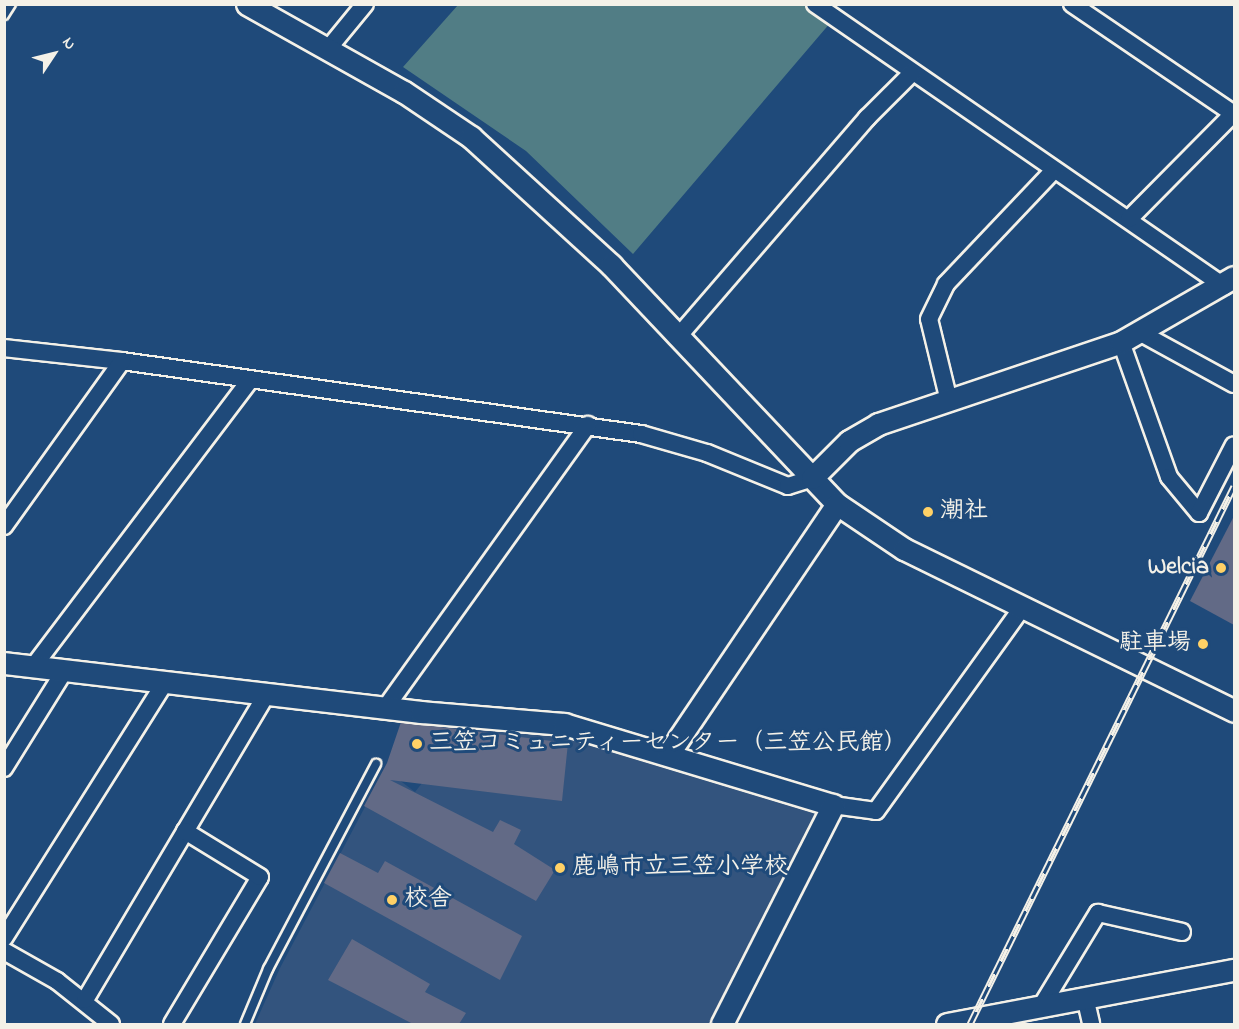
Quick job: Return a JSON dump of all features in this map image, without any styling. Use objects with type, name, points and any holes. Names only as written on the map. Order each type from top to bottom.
[{"type":"street","points":[[247,4],[328,49],[471,136],[611,265],[677,338],[837,504],[904,549],[1234,711]]},
{"type":"street","points":[[328,49],[365,4]]},
{"type":"street","points":[[1072,4],[1234,113],[1129,219]]},
{"type":"street","points":[[4,348],[122,361],[588,425],[669,439],[788,486],[812,478],[849,441],[878,424],[1130,337],[1229,282],[1054,170],[819,6]]},
{"type":"street","points":[[677,338],[867,118],[912,73]]},
{"type":"street","points":[[950,401],[929,319],[946,284],[1054,170]]},
{"type":"street","points":[[1130,337],[1234,384]]},
{"type":"street","points":[[1130,337],[1169,477],[1199,513],[1234,445]]},
{"type":"street","points":[[4,526],[122,361]]},
{"type":"street","points":[[33,667],[251,379]]},
{"type":"street","points":[[386,708],[588,425]]},
{"type":"street","points":[[669,753],[837,504]]},
{"type":"street","points":[[4,663],[386,708],[564,724],[669,753],[833,805],[876,811],[1022,608]]},
{"type":"street","points":[[4,768],[64,670]]},
{"type":"street","points":[[4,938],[165,682]]},
{"type":"street","points":[[84,1000],[267,694]]},
{"type":"street","points":[[723,1024],[833,805]]},
{"type":"street","points":[[172,1024],[260,877],[185,831]]},
{"type":"street","points":[[1042,1005],[1098,913],[1182,932]]},
{"type":"street","points":[[4,951],[84,1000],[105,1023]]},
{"type":"street","points":[[947,1024],[1000,1019],[1042,1005],[1234,970]]},
{"type":"street","points":[[1085,997],[1091,1024]]},
{"type":"lane","points":[[4,15],[11,4]]},
{"type":"lane","points":[[245,1024],[268,969],[376,764]]},
{"type":"shaded area","name":"鹿嶋市立三笠小学校","points":[[448,725],[538,733],[669,753],[816,813],[710,1024],[255,1024],[280,968],[385,769],[415,792],[426,778],[448,785]]},
{"type":"green space","points":[[805,4],[831,22],[633,254],[526,151],[403,67],[458,5]]},
{"type":"building","name":"Welcia","points":[[1234,516],[1234,625],[1190,601]]},
{"type":"building","points":[[401,722],[568,743],[562,801],[390,780],[493,832],[500,820],[521,830],[514,844],[555,870],[536,901],[364,806],[387,763]]},
{"type":"building","points":[[340,853],[378,873],[385,861],[522,936],[500,980],[324,883]]},
{"type":"building","points":[[352,939],[430,984],[425,992],[466,1013],[459,1024],[413,1024],[328,980]]},
{"type":"railway","points":[[970,1024],[1234,486]]},
{"type":"place","name":"潮社","points":[[928,512]]},
{"type":"place","name":"Welcia","points":[[1221,568]]},
{"type":"place","name":"駐車場","points":[[1203,644]]},
{"type":"place","name":"三笠コミュニティーセンター（三笠公民館）","points":[[417,744]]},
{"type":"place","name":"鹿嶋市立三笠小学校","points":[[560,868]]},
{"type":"place","name":"校舎","points":[[392,900]]}]
